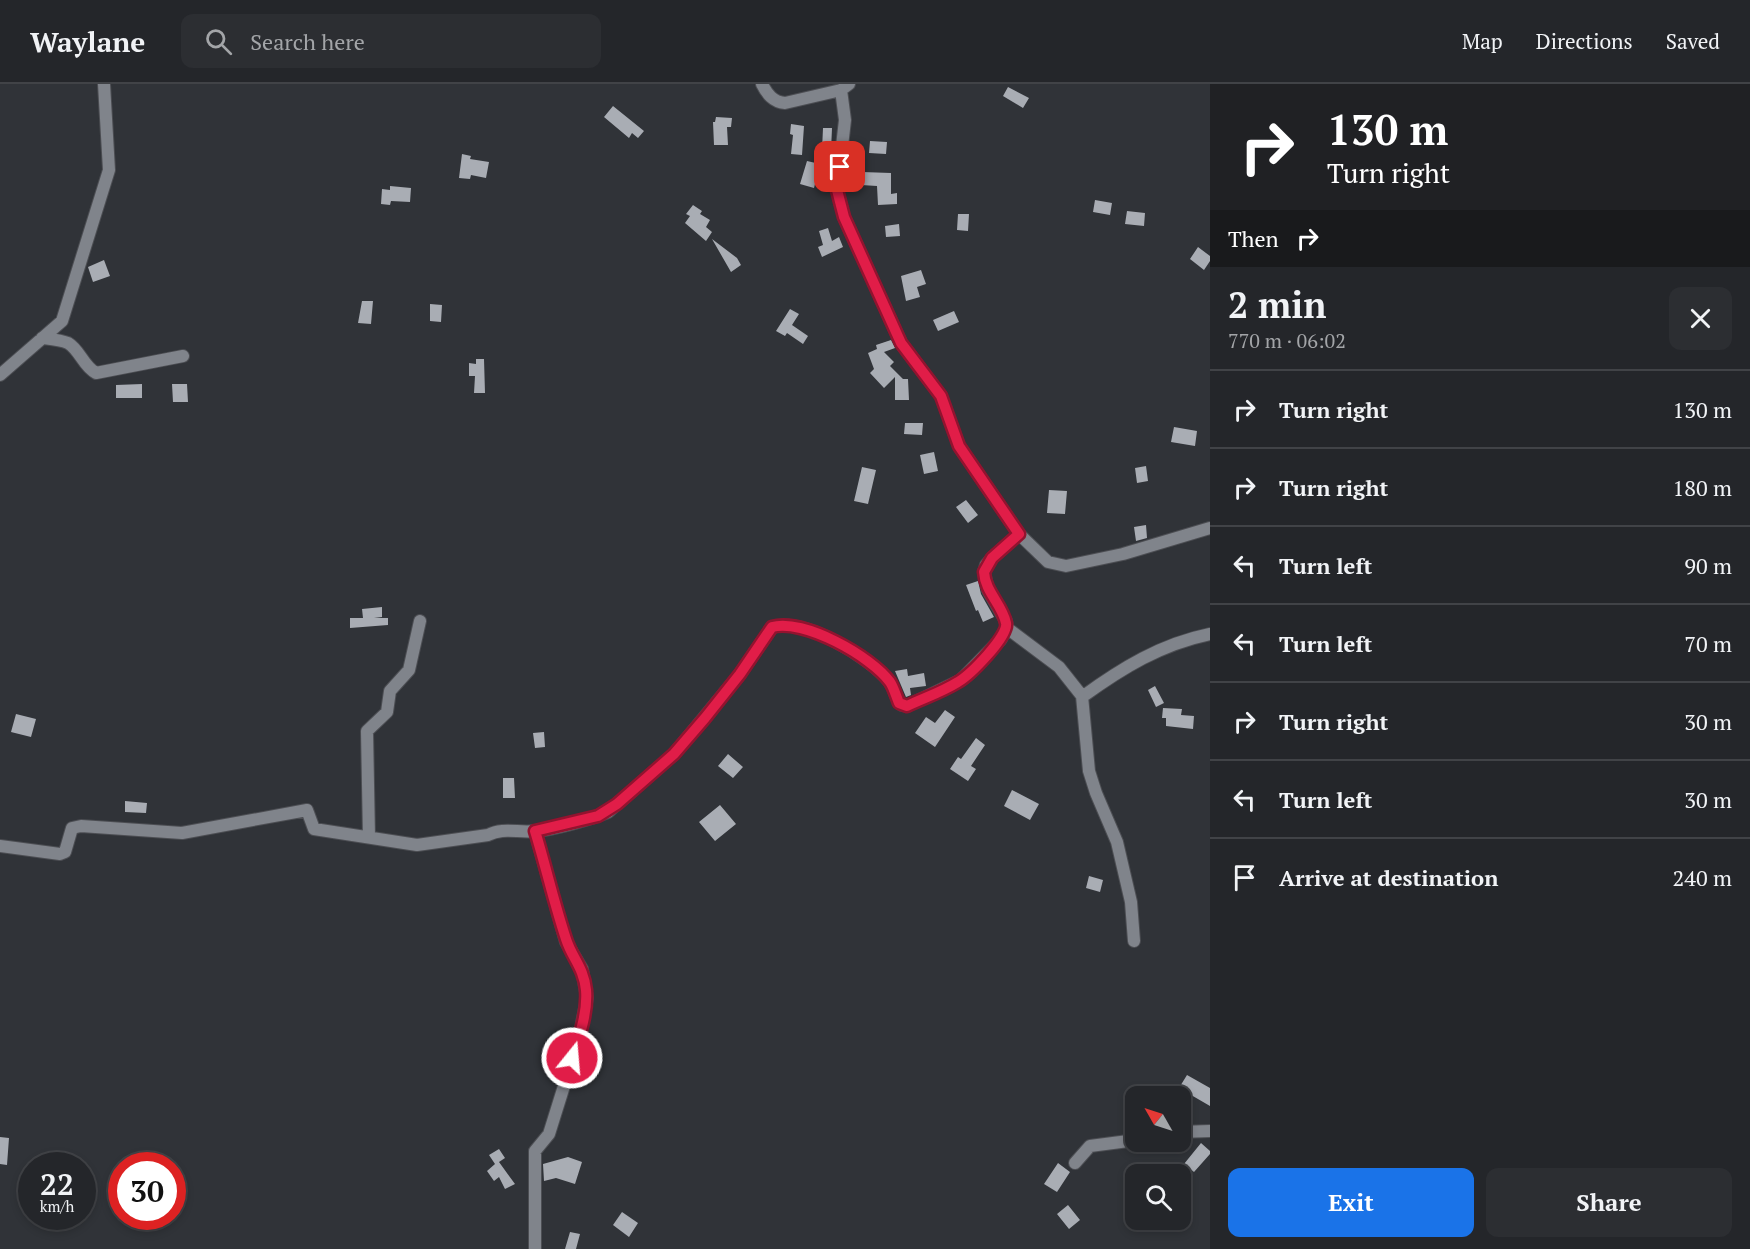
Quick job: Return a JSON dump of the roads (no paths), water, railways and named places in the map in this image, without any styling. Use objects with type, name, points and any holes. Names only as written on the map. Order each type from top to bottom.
[{"type":"street","points":[[0,375],[62,321],[109,170],[104,84]]},
{"type":"street","points":[[762,84],[771,98],[785,103],[845,87],[845,120],[837,190],[844,217],[901,343],[941,396],[959,446],[1019,534],[1048,562],[1066,566],[1123,554],[1210,528]]},
{"type":"street","points":[[42,338],[67,343],[76,350],[87,367],[96,373],[183,356]]},
{"type":"street","points":[[0,846],[60,854],[65,852],[72,828],[81,826],[182,832],[307,810],[314,829],[417,845],[488,835],[496,830],[535,831],[598,816],[617,804],[674,754],[740,674],[772,627],[780,625],[794,627],[846,645],[886,678],[899,703],[907,706],[961,680],[1001,639],[1007,628],[1006,621],[988,590],[984,572],[992,558],[1019,534]]},
{"type":"street","points":[[369,837],[367,731],[387,712],[390,691],[409,670],[420,621]]},
{"type":"street","points":[[1007,628],[1059,666],[1082,697],[1091,781],[1118,842],[1131,902],[1134,941]]},
{"type":"street","points":[[1082,697],[1117,672],[1158,649],[1210,634]]},
{"type":"street","points":[[535,831],[566,942],[582,969],[586,998],[579,1038],[549,1134],[536,1151],[535,1249]]},
{"type":"street","points":[[1191,1132],[1210,1131]]},
{"type":"street","points":[[1075,1163],[1090,1146],[1125,1141]]}]
